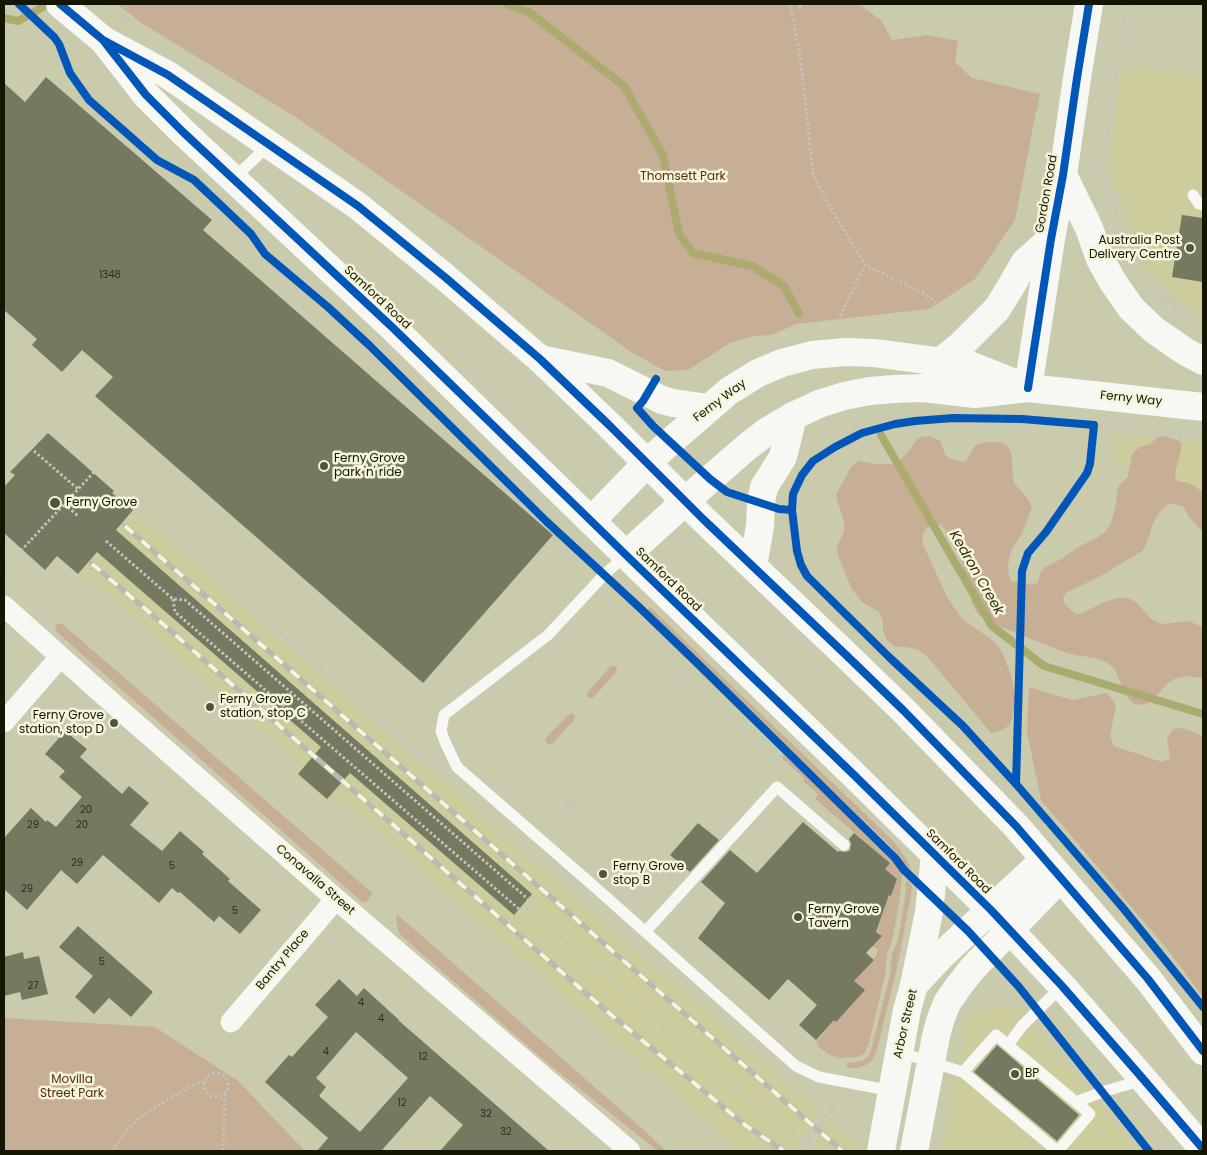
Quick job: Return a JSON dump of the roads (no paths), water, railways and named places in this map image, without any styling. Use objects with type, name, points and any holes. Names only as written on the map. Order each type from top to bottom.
[{"type":"main road","name":"Samford Road","points":[[60,4],[104,40],[168,75],[358,206],[446,278],[540,359],[903,710],[1016,826],[1148,980],[1203,1051]]},
{"type":"main road","name":"Gordon Road","points":[[1028,388],[1089,4]]},
{"type":"main road","name":"Samford Road","points":[[104,40],[146,95],[392,327],[991,910],[1062,986],[1203,1149]]},
{"type":"main road","points":[[1063,175],[1089,228],[1100,258],[1113,282],[1131,308],[1154,330],[1203,362]]},
{"type":"main road","points":[[940,362],[960,346],[997,309],[1025,262],[1051,238]]},
{"type":"main road","name":"Ferny Way","points":[[591,521],[647,463],[729,391],[758,373],[782,363],[812,356],[845,352],[874,352],[972,366],[1028,388]]},
{"type":"main road","points":[[540,359],[608,373],[662,400],[709,408]]},
{"type":"main road","name":"Ferny Way","points":[[626,555],[748,446],[769,430],[819,404],[844,396],[894,389],[923,388],[975,394],[1028,388],[1203,407]]},
{"type":"main road","points":[[753,566],[764,487],[783,457],[793,416]]},
{"type":"main road","points":[[914,984],[929,912],[935,855]]},
{"type":"main road","points":[[914,1151],[940,1021],[947,1003],[972,969],[1010,930],[1052,869]]},
{"type":"main road","name":"Arbor Street","points":[[881,1151],[907,1010],[914,984],[943,954],[991,910],[1052,869]]},
{"type":"street","name":"Conavalla Street","points":[[4,606],[622,1149]]},
{"type":"street","points":[[4,722],[60,657]]},
{"type":"street","name":"Bantry Place","points":[[231,1022],[336,899]]},
{"type":"lane","points":[[233,179],[269,145]]},
{"type":"lane","points":[[1193,195],[1199,204],[1203,205]]},
{"type":"lane","points":[[626,555],[604,575],[548,635],[444,715],[441,731],[444,742],[457,767],[796,1066],[819,1077],[892,1091]]},
{"type":"lane","points":[[646,932],[777,787],[844,845]]},
{"type":"lane","points":[[1008,1045],[1022,1026],[1062,986]]},
{"type":"lane","points":[[899,1052],[963,1072],[1057,1151],[1090,1114],[996,1035],[963,1072]]},
{"type":"lane","points":[[1076,1102],[1102,1092],[1144,1080]]},
{"type":"waterway","name":"Kedron Creek","points":[[4,18],[18,21],[48,4]]},
{"type":"waterway","name":"Kedron Creek","points":[[507,4],[529,12],[624,86],[663,155],[679,234],[693,253],[752,266],[784,286],[799,314]]},
{"type":"waterway","name":"Kedron Creek","points":[[881,435],[992,626],[1044,666],[1203,714]]},
{"type":"railway","points":[[125,526],[842,1151]]},
{"type":"railway","points":[[92,564],[603,1008],[745,1125],[784,1151]]},
{"type":"place","name":"Australia Post Delivery Centre","points":[[1190,248]]},
{"type":"place","name":"Ferny Grove park 'n' ride","points":[[324,466]]},
{"type":"place","name":"Ferny Grove","points":[[55,503]]},
{"type":"place","name":"Ferny Grove station, stop C","points":[[210,707]]},
{"type":"place","name":"Ferny Grove station, stop D","points":[[114,723]]},
{"type":"place","name":"Ferny Grove stop B","points":[[603,874]]},
{"type":"place","name":"Ferny Grove Tavern","points":[[798,917]]},
{"type":"place","name":"BP","points":[[1015,1074]]},
{"type":"park label","name":"Thomsett Park","points":[[683,177]]},
{"type":"park label","name":"Movilla Street Park","points":[[72,1087]]}]
